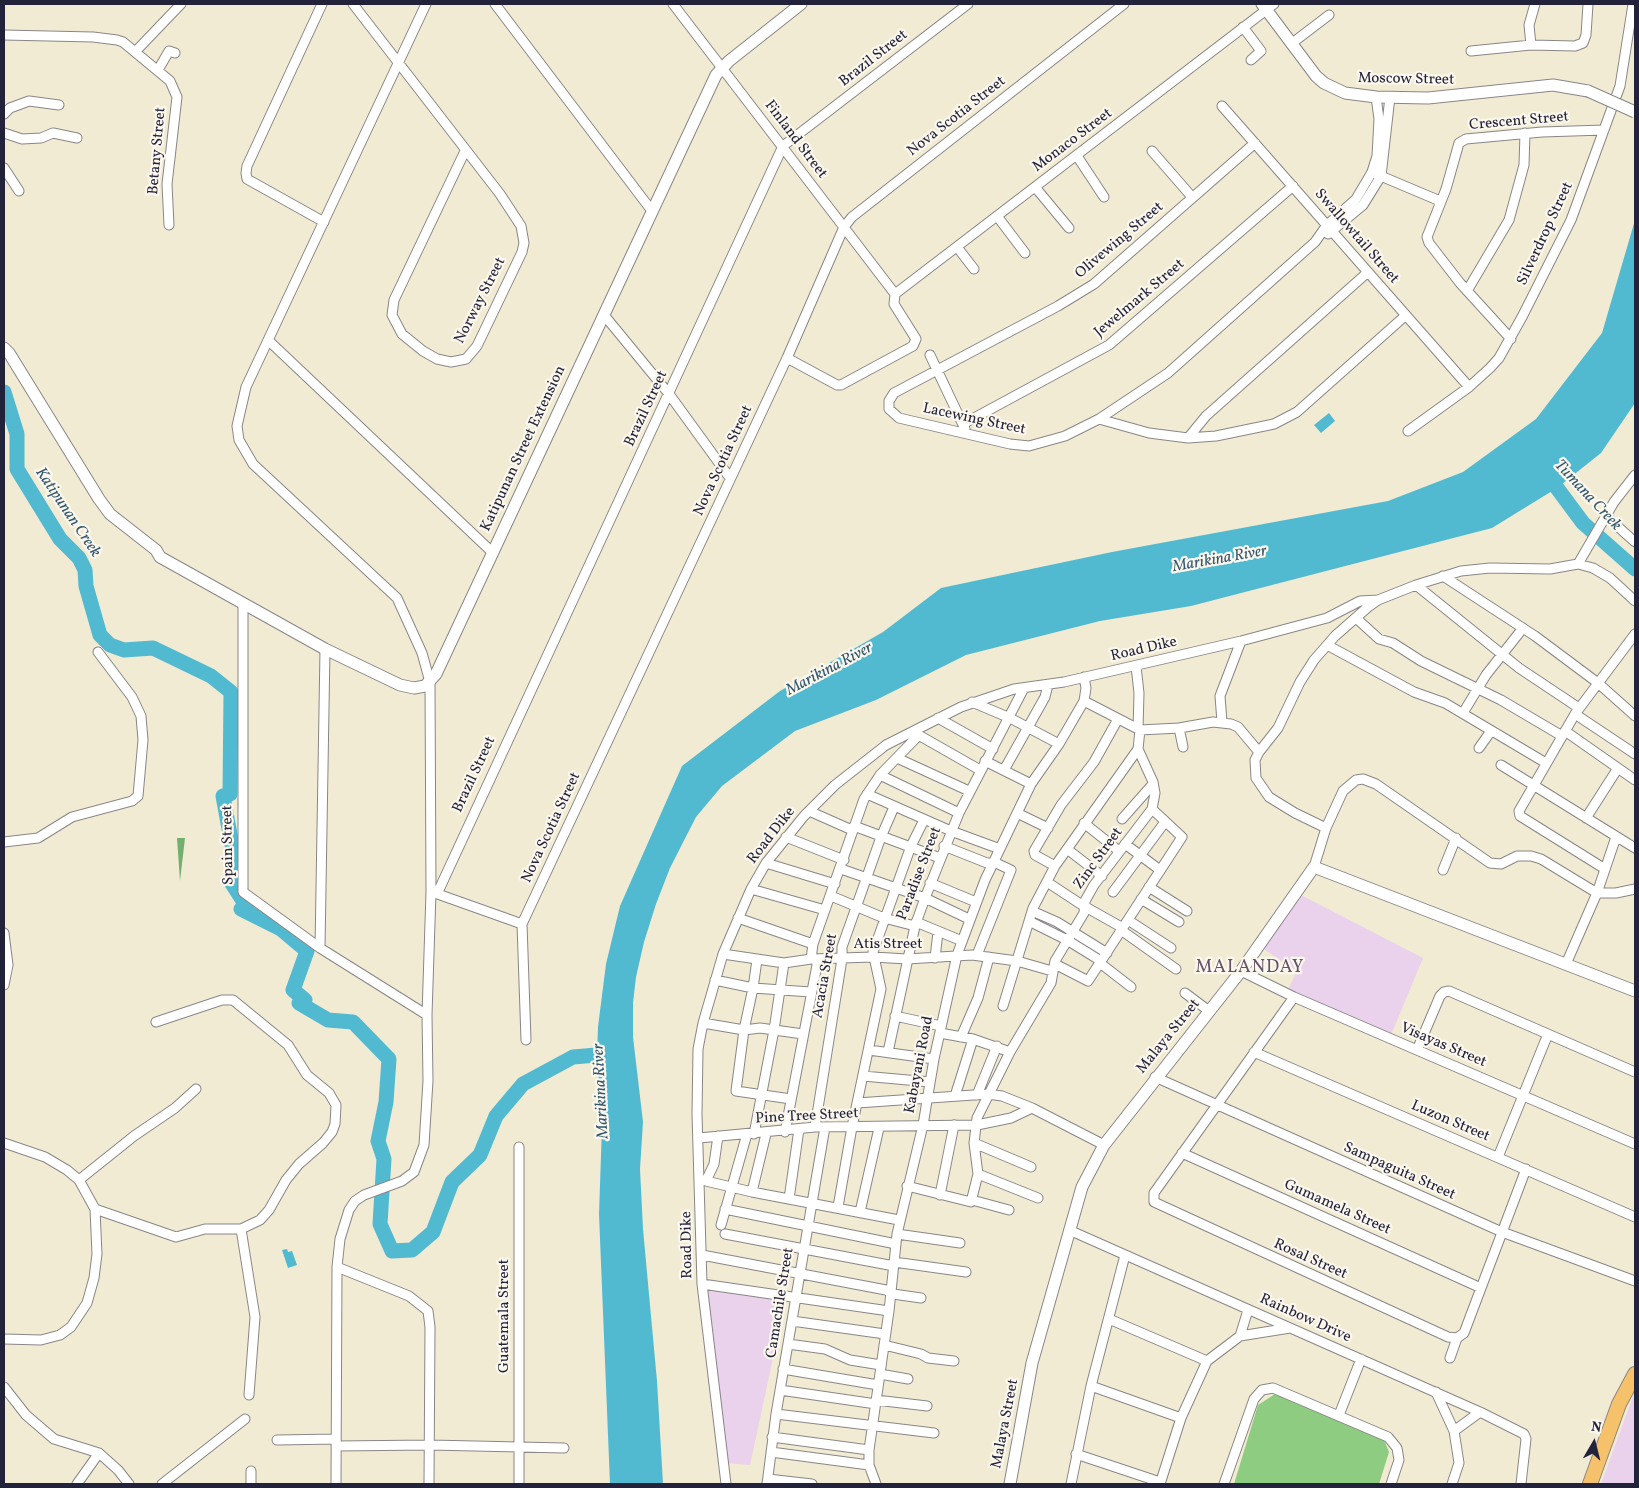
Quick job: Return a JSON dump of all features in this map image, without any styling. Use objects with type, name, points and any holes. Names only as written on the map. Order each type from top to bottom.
[{"type":"main road","points":[[1590,1484],[1620,1404],[1635,1374]]},
{"type":"street","points":[[135,52],[181,4]]},
{"type":"street","points":[[322,4],[247,166],[246,173],[247,179],[324,222]]},
{"type":"street","name":"Norway Street","points":[[353,4],[500,194],[521,226],[524,242],[522,252],[477,346],[466,359],[451,362],[437,359],[423,351],[402,334],[392,315],[394,300],[465,151]]},
{"type":"street","points":[[336,1484],[337,1267],[340,1239],[349,1210],[360,1198],[402,1182],[414,1172],[424,1145],[428,1080],[427,1016],[434,893],[430,682],[422,653],[396,598],[253,464],[239,440],[238,419],[246,387],[426,4]]},
{"type":"street","points":[[495,4],[652,211]]},
{"type":"street","name":"Finland Street","points":[[673,4],[895,294]]},
{"type":"street","name":"Katipunan Street Extension","points":[[430,682],[436,674],[712,83],[722,67],[801,4]]},
{"type":"street","name":"Brazil Street","points":[[434,893],[669,394],[783,146],[968,4]]},
{"type":"street","name":"Nova Scotia Street","points":[[526,1040],[522,924],[787,358],[844,227],[852,217],[1124,4]]},
{"type":"street","points":[[1531,45],[1529,25],[1535,4]]},
{"type":"street","points":[[1471,51],[1531,45],[1575,46],[1583,43],[1586,35],[1588,4]]},
{"type":"street","name":"Silverdrop Street","points":[[1408,431],[1469,387],[1499,358],[1511,339],[1571,220],[1604,130],[1620,86],[1633,4]]},
{"type":"street","name":"Monaco Street","points":[[895,294],[1243,28],[1268,6]]},
{"type":"street","name":"Moscow Street","points":[[1268,6],[1291,44],[1310,70],[1324,83],[1345,93],[1376,97],[1459,96],[1553,85],[1571,86],[1588,90],[1635,112]]},
{"type":"street","points":[[1291,44],[1329,15]]},
{"type":"street","points":[[1243,28],[1261,51],[1250,60]]},
{"type":"street","name":"Betany Street","points":[[4,35],[93,37],[117,40],[135,52],[170,81],[177,97],[167,184],[169,225]]},
{"type":"street","points":[[158,70],[168,51],[176,53]]},
{"type":"street","points":[[1360,202],[1377,156],[1379,119],[1376,97]]},
{"type":"street","points":[[1360,202],[1381,176],[1390,97]]},
{"type":"street","points":[[4,114],[10,108],[28,100],[59,105]]},
{"type":"street","name":"Swallowtail Street","points":[[1222,106],[1469,387]]},
{"type":"street","name":"Crescent Street","points":[[1511,339],[1467,291],[1429,243],[1428,231],[1446,189],[1460,143],[1466,138],[1525,133],[1604,130]]},
{"type":"street","points":[[4,133],[22,139],[41,138],[53,133],[77,138]]},
{"type":"street","points":[[1467,291],[1509,220],[1524,165],[1525,133]]},
{"type":"street","name":"Olivewing Street","points":[[938,370],[1058,306],[1094,284],[1255,143]]},
{"type":"street","points":[[1152,150],[1192,197]]},
{"type":"street","points":[[1076,156],[1104,197]]},
{"type":"street","points":[[4,168],[19,191]]},
{"type":"street","points":[[1372,172],[1440,201]]},
{"type":"street","name":"Jewelmark Street","points":[[965,429],[1109,345],[1293,186]]},
{"type":"street","points":[[1035,187],[1069,228]]},
{"type":"street","name":"Lacewing Street","points":[[938,370],[894,393],[889,401],[889,409],[899,418],[965,429],[1010,444],[1029,446],[1066,436],[1099,419],[1168,373],[1360,202]]},
{"type":"street","points":[[997,216],[1025,254]]},
{"type":"street","points":[[957,247],[974,269]]},
{"type":"street","points":[[1188,438],[1206,416],[1368,272]]},
{"type":"street","points":[[787,358],[837,385],[841,385],[913,346],[916,339],[894,304],[895,294]]},
{"type":"street","points":[[604,315],[669,394],[730,478]]},
{"type":"street","points":[[1099,419],[1149,433],[1188,438],[1216,436],[1274,424],[1297,412],[1405,316]]},
{"type":"street","points":[[268,341],[492,552]]},
{"type":"street","points":[[4,348],[9,353],[99,499],[123,526],[156,550],[160,557],[173,566],[180,567],[244,605],[325,649],[406,687],[420,688],[430,682]]},
{"type":"street","points":[[930,355],[965,429]]},
{"type":"street","points":[[1578,564],[1614,502],[1635,475]]},
{"type":"street","points":[[1607,516],[1635,542]]},
{"type":"street","points":[[1326,828],[1295,814],[1266,794],[1255,773],[1256,760],[1259,752],[1278,728],[1304,674],[1327,645],[1378,600],[1443,576],[1471,569],[1550,569],[1578,564],[1592,568],[1610,578],[1635,601]]},
{"type":"street","points":[[1443,576],[1523,628],[1598,683],[1635,716]]},
{"type":"street","points":[[1416,585],[1502,655],[1635,754]]},
{"type":"street","name":"Road Dike","points":[[726,1484],[702,1284],[703,1180],[696,1080],[698,1049],[703,1023],[723,954],[751,889],[766,863],[786,837],[835,785],[886,745],[915,733],[938,718],[972,702],[1024,688],[1084,678],[1241,641],[1326,618],[1360,602],[1378,600]]},
{"type":"street","name":"Spain Street","points":[[244,605],[241,888],[246,896],[320,948],[427,1016]]},
{"type":"street","points":[[1356,618],[1378,639],[1393,643],[1421,661],[1478,688],[1563,733],[1635,780]]},
{"type":"street","points":[[1463,713],[1478,688],[1523,628]]},
{"type":"street","points":[[1605,869],[1519,814],[1577,711],[1598,683],[1632,644],[1635,634]]},
{"type":"street","points":[[1222,722],[1220,699],[1241,641]]},
{"type":"street","points":[[1327,645],[1414,692],[1445,703],[1546,763]]},
{"type":"street","points":[[320,948],[325,649]]},
{"type":"street","points":[[4,842],[38,838],[72,817],[132,801],[138,796],[143,740],[141,716],[127,690],[98,652]]},
{"type":"street","points":[[1100,962],[1183,835],[1165,822],[1152,809],[1155,793],[1153,784],[1138,749],[1136,666]]},
{"type":"street","points":[[1084,678],[1086,688],[1084,701],[1139,730],[1179,728],[1222,722],[1238,727],[1259,752]]},
{"type":"street","points":[[1004,770],[1029,728],[1048,685]]},
{"type":"street","name":"Paradise Street","points":[[888,1052],[915,924],[924,898],[944,846],[969,791],[1010,718],[1024,688]]},
{"type":"street","name":"Kabayani Road","points":[[876,1484],[869,1465],[869,1450],[889,1311],[899,1220],[923,1124],[940,1029],[957,955],[976,902],[1031,784],[1059,744],[1084,701]]},
{"type":"street","points":[[972,702],[1010,718],[1059,744]]},
{"type":"street","points":[[938,718],[993,749]]},
{"type":"street","points":[[1055,866],[1034,853],[1061,805],[1094,762],[1118,719]]},
{"type":"street","points":[[1179,728],[1182,747]]},
{"type":"street","points":[[1479,748],[1491,731]]},
{"type":"street","points":[[785,1132],[817,965],[814,959],[814,944],[853,828],[867,794],[880,775],[897,758],[915,733],[980,770]]},
{"type":"street","points":[[1003,1006],[1032,911],[1055,866],[1138,749]]},
{"type":"street","points":[[897,758],[969,791]]},
{"type":"street","points":[[985,761],[1031,784]]},
{"type":"street","points":[[1502,765],[1635,848]]},
{"type":"street","points":[[1586,818],[1618,768]]},
{"type":"street","points":[[880,775],[959,813]]},
{"type":"street","points":[[1635,889],[1609,894],[1597,893],[1536,857],[1521,855],[1506,863],[1494,864],[1486,861],[1456,838],[1376,784],[1363,779],[1356,780],[1343,791],[1326,828],[1314,867],[1635,991]]},
{"type":"street","points":[[1122,819],[1153,784]]},
{"type":"street","points":[[867,794],[951,832],[1000,849]]},
{"type":"street","name":"Acacia Street","points":[[815,1128],[842,959],[842,947],[881,837],[894,807]]},
{"type":"street","name":"Zinc Street","points":[[978,1174],[974,1143],[977,1118],[988,1094],[1010,1052],[1051,984],[1053,967],[1084,913],[1085,901],[1152,809]]},
{"type":"street","points":[[810,810],[853,828],[910,846],[940,858]]},
{"type":"street","points":[[1017,814],[1048,828]]},
{"type":"street","points":[[838,1207],[852,1128],[881,989],[873,957],[884,918],[910,846],[924,820]]},
{"type":"street","points":[[1113,892],[1165,822]]},
{"type":"street","points":[[1084,823],[1122,848],[1139,855],[1160,870]]},
{"type":"street","points":[[786,837],[842,864],[866,878],[924,898],[969,919]]},
{"type":"street","points":[[1566,964],[1597,893],[1616,837]]},
{"type":"street","points":[[1443,870],[1456,838]]},
{"type":"street","points":[[944,846],[987,863],[1010,868],[1011,872],[977,955]]},
{"type":"street","points":[[1067,849],[1102,876]]},
{"type":"street","points":[[766,863],[835,884]]},
{"type":"street","name":"Malaya Street","points":[[1010,1484],[1032,1363],[1082,1187],[1104,1145],[1155,1077],[1241,971],[1314,867]]},
{"type":"street","points":[[1047,882],[1122,929],[1176,969]]},
{"type":"street","points":[[930,883],[976,902]]},
{"type":"street","points":[[1149,887],[1187,912]]},
{"type":"street","points":[[751,889],[825,910]]},
{"type":"street","points":[[434,893],[522,924]]},
{"type":"street","points":[[831,896],[857,905],[884,918],[915,924],[962,941]]},
{"type":"street","points":[[1141,899],[1179,922]]},
{"type":"street","points":[[1032,911],[1072,931],[1107,953]]},
{"type":"street","points":[[738,918],[814,944]]},
{"type":"street","points":[[1128,920],[1171,948]]},
{"type":"street","points":[[1030,921],[1067,940],[1100,962],[1131,987]]},
{"type":"street","points":[[935,958],[938,932]]},
{"type":"street","points":[[4,933],[8,965],[4,985]]},
{"type":"street","name":"Atis Street","points":[[723,954],[756,960],[784,962],[873,957],[908,960],[977,955],[1053,967],[1086,981],[1100,962]]},
{"type":"street","points":[[961,1036],[978,998],[989,957]]},
{"type":"street","points":[[756,960],[736,1090],[791,1099]]},
{"type":"street","points":[[721,1225],[763,1095],[784,962]]},
{"type":"street","name":"Visayas Street","points":[[1241,971],[1294,997],[1635,1144]]},
{"type":"street","points":[[715,980],[753,988],[811,992]]},
{"type":"street","points":[[1417,1050],[1440,996],[1446,991],[1635,1072]]},
{"type":"street","points":[[1185,993],[1209,1011]]},
{"type":"street","points":[[1182,1153],[1294,997]]},
{"type":"street","points":[[95,1208],[176,1237],[205,1229],[240,1229],[260,1220],[299,1164],[332,1132],[337,1114],[336,1104],[329,1093],[307,1076],[288,1045],[233,1000],[222,1000],[156,1022]]},
{"type":"street","points":[[895,1016],[997,1046],[1010,1052]]},
{"type":"street","points":[[703,1023],[744,1030],[752,1028],[803,1034]]},
{"type":"street","points":[[1498,1157],[1548,1034]]},
{"type":"street","points":[[955,1096],[973,1039]]},
{"type":"street","points":[[977,1095],[997,1046]]},
{"type":"street","points":[[869,1050],[934,1059]]},
{"type":"street","name":"Luzon Street","points":[[1254,1052],[1635,1217]]},
{"type":"street","points":[[863,1076],[930,1082]]},
{"type":"street","name":"Sampaguita Street","points":[[1155,1077],[1215,1106],[1502,1232],[1635,1281]]},
{"type":"street","points":[[79,1180],[134,1136],[175,1108],[196,1089]]},
{"type":"street","points":[[857,1103],[988,1094],[1015,1100],[1104,1145]]},
{"type":"street","name":"Pine Tree Street","points":[[699,1138],[766,1134],[825,1127],[879,1128],[923,1124],[977,1125],[1011,1118],[1032,1108]]},
{"type":"street","points":[[940,1195],[954,1125]]},
{"type":"street","name":"Camachile Street","points":[[768,1482],[772,1437],[825,1127]]},
{"type":"street","points":[[860,1212],[879,1128]]},
{"type":"street","points":[[789,1199],[799,1129]]},
{"type":"street","points":[[752,1192],[766,1134]]},
{"type":"street","points":[[718,1136],[714,1164],[703,1180],[752,1192],[899,1220]]},
{"type":"street","points":[[4,1143],[45,1157],[67,1170],[79,1180],[95,1208],[97,1254],[94,1278],[80,1315],[60,1335],[42,1340],[4,1338]]},
{"type":"street","points":[[974,1143],[1031,1167]]},
{"type":"street","name":"Guatemala Street","points":[[519,1147],[519,1484]]},
{"type":"street","name":"Rosal Street","points":[[1182,1153],[1153,1194],[1154,1202],[1439,1333],[1457,1338]]},
{"type":"street","name":"Gumamela Street","points":[[1182,1153],[1481,1288]]},
{"type":"street","points":[[1450,1358],[1457,1338],[1464,1333],[1526,1169]]},
{"type":"street","points":[[971,1201],[978,1174],[1038,1198]]},
{"type":"street","points":[[907,1186],[1009,1210]]},
{"type":"street","points":[[725,1208],[896,1244]]},
{"type":"street","points":[[240,1229],[255,1318],[249,1395]]},
{"type":"street","name":"Rainbow Drive","points":[[1069,1230],[1436,1392],[1524,1434],[1526,1439],[1521,1484]]},
{"type":"street","points":[[725,1234],[803,1250],[894,1264],[966,1272]]},
{"type":"street","points":[[897,1234],[960,1243]]},
{"type":"street","points":[[702,1255],[921,1298]]},
{"type":"street","points":[[1071,1484],[1091,1386],[1125,1255]]},
{"type":"street","points":[[337,1267],[409,1296],[428,1312],[430,1327],[429,1484]]},
{"type":"street","points":[[702,1284],[889,1311]]},
{"type":"street","points":[[1240,1336],[1248,1310]]},
{"type":"street","points":[[1109,1319],[1207,1361]]},
{"type":"street","points":[[792,1321],[885,1334]]},
{"type":"street","points":[[1076,1454],[1160,1483],[1181,1418],[1207,1361],[1240,1336],[1290,1328]]},
{"type":"street","points":[[788,1344],[825,1350],[908,1379]]},
{"type":"street","points":[[884,1345],[921,1354],[928,1358],[954,1361]]},
{"type":"street","points":[[1339,1415],[1361,1359]]},
{"type":"street","points":[[783,1369],[878,1385]]},
{"type":"street","points":[[1091,1386],[1181,1418]]},
{"type":"street","points":[[4,1387],[26,1415],[54,1438],[99,1453],[129,1484]]},
{"type":"street","points":[[1224,1484],[1254,1399],[1262,1390],[1274,1388],[1388,1437],[1397,1448],[1399,1460],[1391,1484]]},
{"type":"street","points":[[780,1390],[876,1402],[927,1406]]},
{"type":"street","points":[[1436,1392],[1454,1431],[1459,1463],[1452,1484]]},
{"type":"street","points":[[1454,1431],[1480,1412]]},
{"type":"street","points":[[776,1414],[934,1433]]},
{"type":"street","points":[[162,1484],[245,1419]]},
{"type":"street","points":[[772,1437],[869,1450]]},
{"type":"street","points":[[277,1440],[564,1448]]},
{"type":"street","points":[[771,1452],[869,1465]]},
{"type":"street","points":[[77,1484],[99,1453]]},
{"type":"street","points":[[251,1471],[251,1484]]},
{"type":"street","points":[[768,1482],[812,1484]]},
{"type":"shaded area","points":[[1301,895],[1423,958],[1391,1035],[1288,990],[1297,971],[1262,948]]},
{"type":"shaded area","points":[[705,1288],[786,1298],[750,1465],[726,1463]]},
{"type":"shaded area","points":[[1635,1391],[1635,1484],[1601,1484]]},
{"type":"green space","points":[[177,838],[185,838],[180,881]]},
{"type":"green space","points":[[1275,1394],[1384,1440],[1389,1452],[1379,1484],[1234,1484],[1258,1405]]},
{"type":"water","name":"Marikina River","points":[[1635,220],[1635,403],[1601,453],[1557,488],[1492,528],[1191,606],[1100,621],[966,655],[876,700],[795,731],[722,786],[696,817],[670,868],[656,904],[644,942],[636,977],[633,1003],[633,1037],[643,1122],[640,1169],[643,1229],[657,1381],[663,1484],[610,1484],[599,1214],[602,1126],[597,1055],[598,1027],[606,964],[620,906],[682,766],[780,691],[883,632],[941,588],[1112,552],[1388,501],[1463,472],[1536,419],[1602,333]]},
{"type":"water","points":[[1329,413],[1335,421],[1321,433],[1314,425]]},
{"type":"water","points":[[287,1249],[288,1252],[292,1251],[297,1265],[288,1268],[282,1250]]},
{"type":"waterway","name":"Katipunan Creek","points":[[4,392],[17,434],[17,469],[60,539],[79,558],[85,570],[86,586],[100,635],[110,645],[124,650],[153,648],[211,676],[231,692],[230,794],[223,796],[238,878],[231,882],[247,907],[241,909],[281,929],[307,951],[293,990],[305,1000],[299,1003],[328,1020],[353,1022],[389,1059],[386,1102],[378,1141],[384,1159],[380,1224],[392,1251],[412,1250],[433,1232],[452,1182],[480,1155],[496,1116],[523,1084],[573,1057],[615,1056]]},
{"type":"waterway","name":"Tumana Creek","points":[[1543,474],[1557,488],[1583,523],[1635,569]]},
{"type":"district","name":"MALANDAY","points":[[1250,969]]}]
